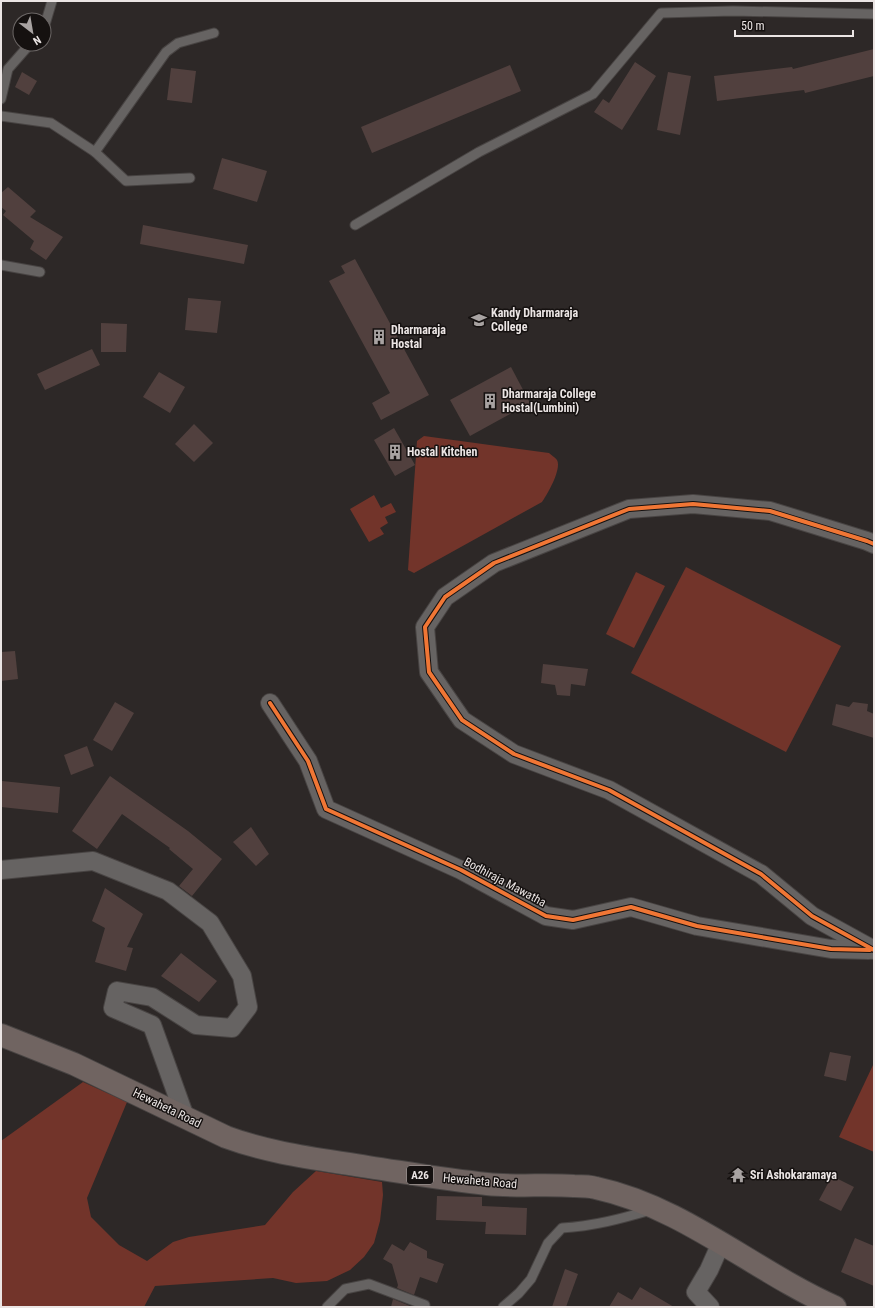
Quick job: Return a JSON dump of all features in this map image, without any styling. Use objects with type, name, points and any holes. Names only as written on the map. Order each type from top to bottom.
[{"type":"highway","name":"Hewaheta Road","points":[[1,1035],[74,1064],[226,1137],[246,1144],[295,1156],[486,1184],[594,1187],[631,1197],[685,1223],[722,1243],[770,1273],[835,1307]]},
{"type":"street","points":[[873,950],[812,916],[761,874],[609,790],[514,754],[462,720],[429,672],[424,626],[445,597],[494,563],[629,509],[693,504],[770,511],[874,544]]},
{"type":"street","name":"Bodhiraja Mawatha","points":[[270,703],[308,761],[326,809],[461,870],[546,916],[573,920],[631,907],[697,926],[831,949],[873,950]]},
{"type":"street","points":[[1,870],[93,862],[168,891],[210,923],[242,976],[248,1007],[232,1028],[196,1025],[152,997],[117,991],[113,1008],[152,1026],[185,1117]]},
{"type":"street","points":[[710,1307],[696,1292],[722,1243]]},
{"type":"lane","points":[[49,12],[52,1]]},
{"type":"lane","points":[[355,224],[479,152],[593,94],[661,13],[733,11],[874,14]]},
{"type":"lane","points":[[95,152],[166,52],[178,43],[214,33]]},
{"type":"lane","points":[[1,99],[8,69],[23,52]]},
{"type":"lane","points":[[1,116],[51,123],[95,152],[126,181],[190,178]]},
{"type":"lane","points":[[1,265],[40,272]]},
{"type":"lane","points":[[503,1307],[519,1293],[531,1279],[548,1243],[562,1228],[600,1224],[656,1208]]},
{"type":"lane","points":[[327,1307],[345,1289],[369,1284],[426,1306]]},
{"type":"shaded area","points":[[424,436],[549,453],[557,460],[558,464],[556,475],[542,502],[414,573],[408,570],[417,441]]},
{"type":"shaded area","points":[[374,495],[381,508],[391,503],[396,512],[385,517],[388,523],[380,528],[384,534],[369,542],[350,509]]},
{"type":"shaded area","points":[[686,567],[841,646],[786,752],[631,673]]},
{"type":"shaded area","points":[[636,572],[665,586],[634,648],[606,634]]},
{"type":"shaded area","points":[[874,1063],[874,1152],[839,1137]]},
{"type":"shaded area","points":[[83,1082],[127,1102],[87,1198],[91,1217],[119,1245],[147,1261],[173,1242],[189,1237],[265,1225],[293,1192],[316,1171],[382,1182],[383,1195],[380,1221],[374,1243],[364,1257],[350,1270],[327,1281],[296,1283],[273,1278],[155,1286],[144,1307],[1,1307],[1,1141]]},
{"type":"building","points":[[874,49],[874,76],[805,93],[804,90],[717,101],[714,76],[792,67],[793,69]]},
{"type":"building","points":[[635,62],[656,76],[622,130],[594,112],[603,99],[609,103]]},
{"type":"building","points":[[510,65],[521,91],[372,153],[361,127]]},
{"type":"building","points":[[171,68],[196,71],[192,103],[167,100]]},
{"type":"building","points":[[22,72],[37,81],[29,95],[15,87]]},
{"type":"building","points":[[668,72],[691,76],[680,135],[657,130]]},
{"type":"building","points":[[222,158],[267,171],[257,202],[213,189]]},
{"type":"building","points":[[8,187],[36,211],[30,217],[63,237],[46,260],[30,249],[34,241],[3,215],[6,211],[1,207],[1,193]]},
{"type":"building","points":[[143,225],[248,245],[244,264],[140,244]]},
{"type":"building","name":"Dharmaraja Hostal","points":[[355,259],[429,395],[381,420],[372,403],[390,393],[329,281],[345,273],[341,266]]},
{"type":"building","points":[[188,298],[221,301],[217,333],[185,330]]},
{"type":"building","points":[[101,323],[127,324],[126,352],[101,352]]},
{"type":"building","points":[[92,349],[100,365],[45,390],[37,374]]},
{"type":"building","name":"Dharmaraja College Hostal(Lumbini)","points":[[511,367],[530,403],[470,436],[450,400]]},
{"type":"building","points":[[159,372],[185,387],[170,413],[143,397]]},
{"type":"building","points":[[194,424],[213,443],[194,462],[175,444]]},
{"type":"building","name":"Hostal Kitchen","points":[[394,428],[415,465],[395,476],[374,440]]},
{"type":"building","points":[[15,651],[18,679],[1,681],[1,652]]},
{"type":"building","points":[[543,664],[588,669],[585,686],[571,684],[570,696],[557,695],[555,685],[541,683]]},
{"type":"building","points":[[115,702],[134,713],[112,751],[93,740]]},
{"type":"building","points":[[853,702],[868,704],[867,711],[874,714],[874,738],[832,725],[836,704],[849,707]]},
{"type":"building","points":[[87,746],[94,766],[71,775],[64,755]]},
{"type":"building","points":[[110,776],[188,831],[222,859],[192,896],[179,886],[193,869],[169,849],[170,848],[122,814],[97,849],[72,831]]},
{"type":"building","points":[[2,781],[60,787],[58,813],[1,807]]},
{"type":"building","points":[[251,827],[269,854],[256,866],[233,842]]},
{"type":"building","points":[[105,888],[143,914],[127,947],[133,948],[126,971],[95,962],[105,928],[92,921]]},
{"type":"building","points":[[181,953],[217,981],[199,1002],[161,976]]},
{"type":"building","points":[[830,1052],[851,1056],[846,1081],[824,1076]]},
{"type":"building","points":[[832,1176],[854,1187],[841,1211],[819,1200]]},
{"type":"building","points":[[437,1196],[482,1197],[482,1206],[527,1208],[526,1235],[485,1234],[486,1222],[436,1220]]},
{"type":"building","points":[[855,1238],[874,1246],[874,1286],[841,1272]]},
{"type":"building","points":[[410,1242],[427,1251],[427,1258],[444,1264],[437,1283],[420,1277],[414,1295],[397,1288],[398,1285],[392,1264],[383,1259],[392,1244],[404,1251]]},
{"type":"building","points":[[565,1269],[578,1274],[566,1307],[552,1307]]},
{"type":"building","points":[[640,1287],[674,1307],[609,1307],[618,1292],[632,1300]]},
{"type":"building","points":[[393,1299],[410,1306],[410,1307],[391,1307]]},
{"type":"cycle path","points":[[874,544],[770,511],[693,504],[629,509],[494,563],[445,597],[425,627],[429,672],[462,720],[514,754],[609,790],[761,874],[812,916],[874,950]]},
{"type":"cycle path","points":[[270,703],[308,761],[326,809],[461,870],[546,916],[573,920],[631,907],[697,926],[831,949],[870,950]]},
{"type":"place","name":"Kandy Dharmaraja College","points":[[479,320]]},
{"type":"place","name":"Dharmaraja Hostal","points":[[379,337]]},
{"type":"place","name":"Dharmaraja College Hostal(Lumbini)","points":[[490,401]]},
{"type":"place","name":"Hostal Kitchen","points":[[395,452]]},
{"type":"place","name":"Sri Ashokaramaya","points":[[738,1175]]}]
